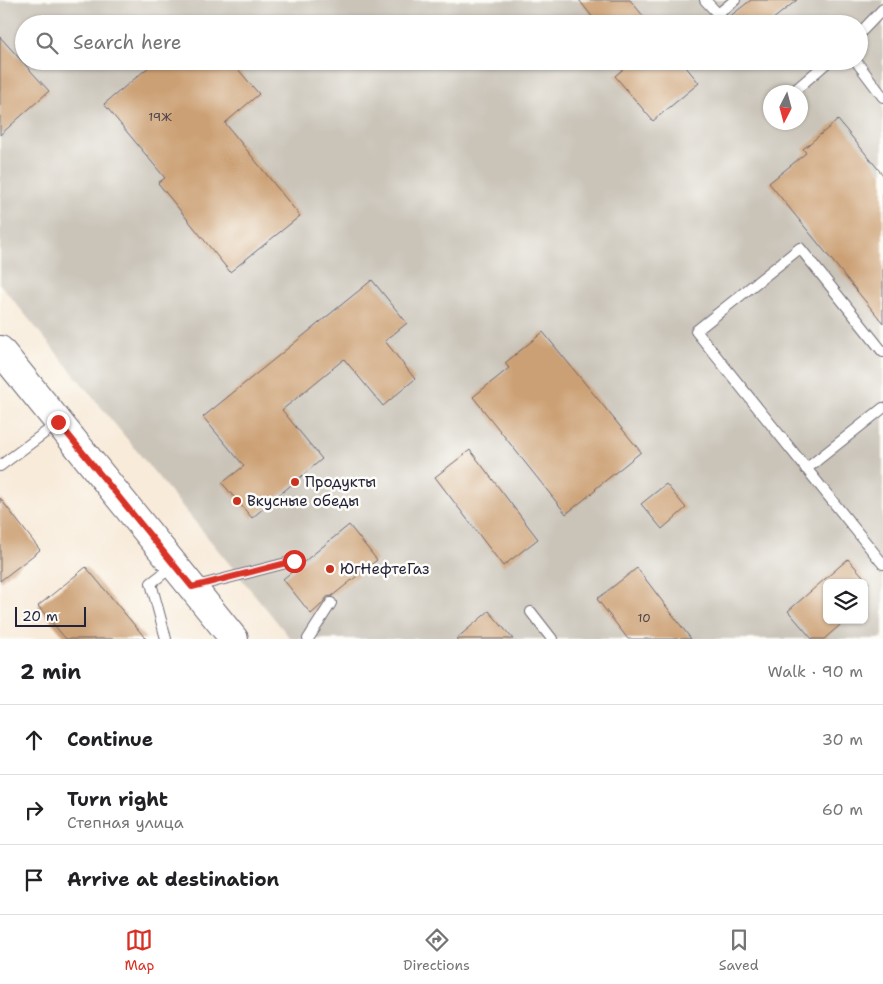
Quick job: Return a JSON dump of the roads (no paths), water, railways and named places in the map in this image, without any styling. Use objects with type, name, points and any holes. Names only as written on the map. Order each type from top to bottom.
[{"type":"main road","points":[[0,350],[234,639]]},
{"type":"lane","points":[[706,0],[718,14],[735,0]]},
{"type":"lane","points":[[868,25],[883,9]]},
{"type":"lane","points":[[801,85],[818,70]]},
{"type":"lane","points":[[863,70],[883,97]]},
{"type":"lane","points":[[883,352],[800,248],[696,331],[883,564]]},
{"type":"lane","points":[[806,469],[883,408]]},
{"type":"lane","points":[[0,466],[58,422]]},
{"type":"lane","points":[[192,587],[294,561]]},
{"type":"lane","points":[[166,639],[151,583],[174,566]]},
{"type":"lane","points":[[308,639],[331,603]]},
{"type":"lane","points":[[530,612],[552,639]]},
{"type":"place","name":"Продукты","points":[[295,482]]},
{"type":"place","name":"Вкусные обеды","points":[[237,501]]},
{"type":"place","name":"ЮгНефтеГаз","points":[[330,569]]}]
